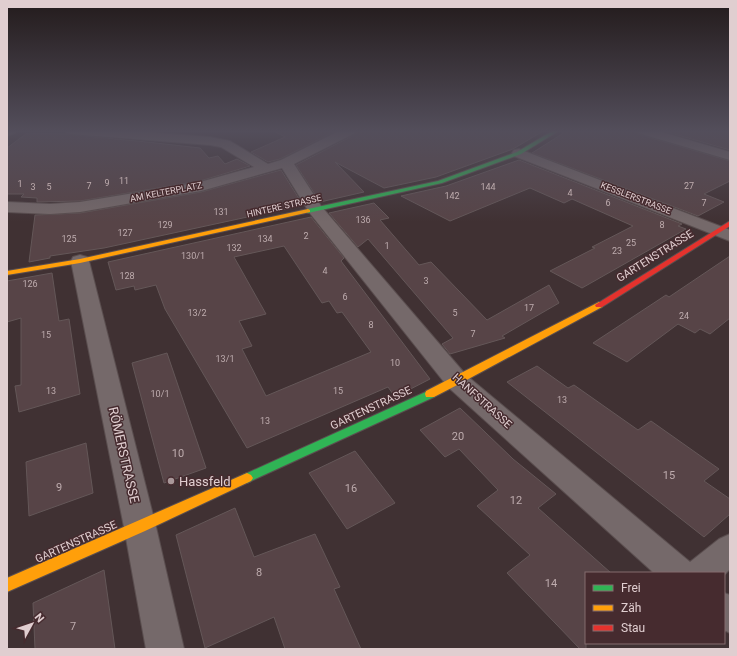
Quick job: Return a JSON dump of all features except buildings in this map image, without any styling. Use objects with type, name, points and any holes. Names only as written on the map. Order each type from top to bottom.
[{"type":"street","points":[[253,161],[265,168]]},
{"type":"street","name":"AM KELTERPLATZ","points":[[7,207],[50,209],[88,206],[201,186],[291,161]]},
{"type":"street","name":"HINTERE STRASSE","points":[[7,273],[80,261],[440,182],[497,161]]},
{"type":"street","name":"KESSLERSTRASSE","points":[[543,161],[726,230]]},
{"type":"street","name":"HANFSTRASSE","points":[[286,163],[315,209],[457,381],[677,572]]},
{"type":"street","name":"GARTENSTRASSE","points":[[7,586],[140,527],[457,381],[602,304],[726,230]]},
{"type":"street","name":"RÖMERSTRASSE","points":[[80,261],[140,527],[165,649]]},
{"type":"street","points":[[702,572],[730,549]]},
{"type":"traffic: fast","points":[[308,211],[440,182],[498,161]]},
{"type":"traffic: fast","points":[[247,478],[430,394]]},
{"type":"traffic: slow","points":[[7,273],[80,261],[308,211]]},
{"type":"traffic: slow","points":[[430,394],[599,305]]},
{"type":"traffic: slow","points":[[7,585],[247,478]]},
{"type":"traffic: jam","points":[[599,305],[730,223]]},
{"type":"place","name":"Hassfeld","points":[[171,481]]}]
